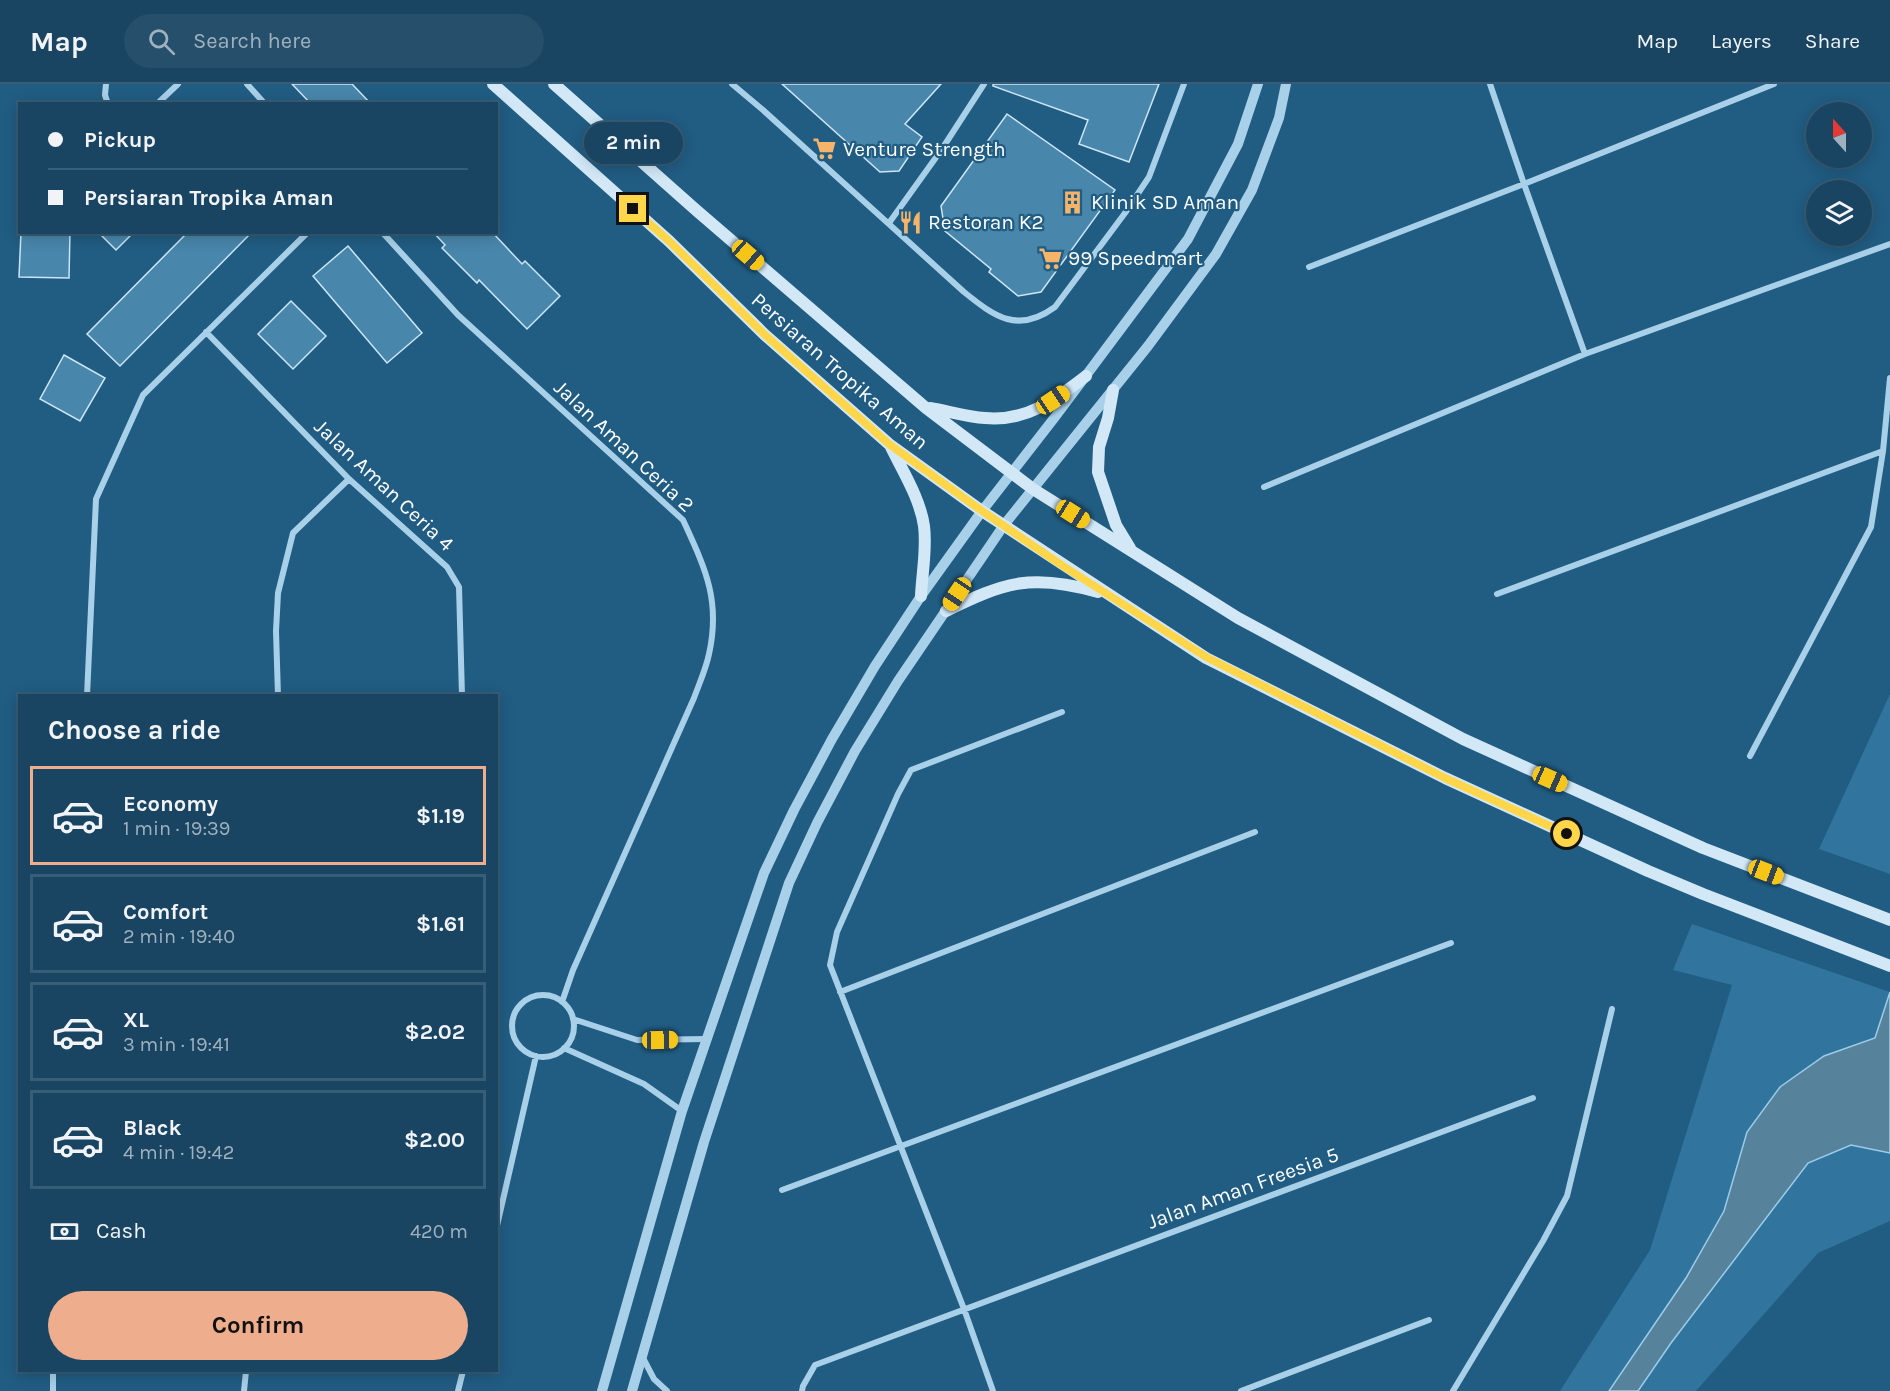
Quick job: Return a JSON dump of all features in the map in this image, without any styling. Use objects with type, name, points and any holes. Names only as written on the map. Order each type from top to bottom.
[{"type":"main road","name":"Persiaran Tropika Aman","points":[[493,84],[669,241],[765,335],[889,444],[982,511],[1113,597]]},
{"type":"main road","name":"Persiaran Tropika Aman","points":[[554,84],[704,218],[926,408],[1033,489],[1238,618],[1463,739],[1703,848],[1890,920]]},
{"type":"main road","points":[[926,408],[986,418],[1006,417],[1043,408],[1086,376]]},
{"type":"main road","points":[[1113,390],[1108,418],[1099,447],[1098,472],[1116,525],[1131,549]]},
{"type":"main road","points":[[889,444],[911,488],[922,518],[924,541],[921,596]]},
{"type":"main road","points":[[946,611],[986,591],[1002,586],[1039,581],[1082,587],[1113,597],[1206,657],[1445,778],[1670,880],[1890,966]]},
{"type":"street","points":[[106,84],[105,95],[107,102]]},
{"type":"street","points":[[159,102],[178,84]]},
{"type":"street","points":[[247,84],[263,102]]},
{"type":"street","points":[[732,84],[964,292],[986,310],[1010,321],[1043,316],[1055,307],[1125,213],[1149,177],[1184,84]]},
{"type":"street","points":[[889,223],[942,149],[984,84]]},
{"type":"street","points":[[602,1391],[682,1111],[764,873],[789,821],[832,739],[875,666],[921,596],[982,511],[1188,239],[1238,144],[1258,84]]},
{"type":"street","points":[[1490,84],[1585,354]]},
{"type":"street","points":[[1309,267],[1774,84]]},
{"type":"street","points":[[633,1391],[704,1142],[789,882],[817,823],[855,751],[898,681],[1004,525],[1148,346],[1209,263],[1252,190],[1279,118],[1287,85]]},
{"type":"street","points":[[87,694],[96,499],[143,395],[306,234]]},
{"type":"street","name":"Jalan Aman Ceria 2","points":[[384,234],[458,315],[683,520],[701,558],[711,590],[714,609],[709,654],[694,698],[573,970],[562,1002]]},
{"type":"street","points":[[1264,487],[1585,354],[1890,244]]},
{"type":"street","name":"Jalan Aman Ceria 4","points":[[206,332],[349,479],[447,567],[459,587],[462,694]]},
{"type":"street","points":[[1750,756],[1871,527],[1883,451],[1890,378]]},
{"type":"street","points":[[1497,594],[1883,451]]},
{"type":"street","points":[[278,694],[276,631],[278,593],[293,533],[349,479]]},
{"type":"street","points":[[993,1391],[964,1309],[830,965],[837,932],[898,794],[911,770],[1062,712]]},
{"type":"street","points":[[840,992],[1255,832]]},
{"type":"street","points":[[782,1190],[1451,943]]},
{"type":"street","points":[[544,995],[562,1002],[573,1019],[570,1040],[564,1048],[546,1056],[536,1056],[519,1046],[514,1037],[513,1017],[524,1001],[534,996],[544,995]]},
{"type":"street","points":[[1453,1391],[1543,1241],[1567,1196],[1612,1009]]},
{"type":"street","points":[[573,1019],[637,1040],[707,1039]]},
{"type":"street","points":[[564,1048],[644,1084],[682,1111]]},
{"type":"street","points":[[498,1221],[536,1056]]},
{"type":"street","name":"Jalan Aman Freesia 5","points":[[802,1391],[815,1365],[1533,1098]]},
{"type":"street","points":[[1241,1391],[1429,1320]]},
{"type":"street","points":[[643,1357],[654,1379],[667,1391]]},
{"type":"street","points":[[53,1391],[54,1372]]},
{"type":"street","points":[[244,1391],[246,1372]]},
{"type":"street","points":[[458,1391],[463,1372]]},
{"type":"shaded area","points":[[1890,694],[1890,874],[1819,849]]},
{"type":"shaded area","points":[[1692,924],[1890,992],[1890,1221],[1818,1253],[1696,1391],[1560,1391],[1650,1250],[1732,985],[1673,970]]},
{"type":"shaded area","points":[[1890,992],[1890,1153],[1851,1145],[1808,1163],[1671,1343],[1638,1391],[1609,1391],[1686,1278],[1724,1211],[1747,1132],[1780,1087],[1824,1056],[1875,1038]]},
{"type":"building","points":[[292,84],[352,84],[369,102],[309,102]]},
{"type":"building","points":[[782,84],[941,84],[905,124],[922,137],[899,171],[880,172]]},
{"type":"building","points":[[993,84],[1159,84],[1129,162],[1079,144],[1088,120],[993,86]]},
{"type":"building","points":[[1007,114],[1115,190],[1041,292],[1018,296],[989,272],[991,269],[945,231],[941,206]]},
{"type":"building","points":[[21,234],[70,234],[69,278],[19,277]]},
{"type":"building","points":[[100,234],[132,234],[116,250]]},
{"type":"building","points":[[186,234],[250,234],[120,366],[87,334]]},
{"type":"building","points":[[435,234],[494,234],[522,264],[525,261],[560,296],[527,329],[479,280],[477,283],[442,248],[445,245]]},
{"type":"building","points":[[348,246],[422,333],[387,363],[313,276]]},
{"type":"building","points":[[291,301],[326,336],[293,369],[258,334]]},
{"type":"building","points":[[64,355],[105,378],[80,421],[40,399]]},
{"type":"place","name":"Venture Strength","points":[[825,149]]},
{"type":"place","name":"Klinik SD Aman","points":[[1073,202]]},
{"type":"place","name":"Restoran K2","points":[[910,222]]},
{"type":"place","name":"99 Speedmart","points":[[1050,258]]},
{"type":"route","points":[[633,209],[765,335],[889,444],[1063,566],[1206,657],[1445,778],[1567,834]]}]
